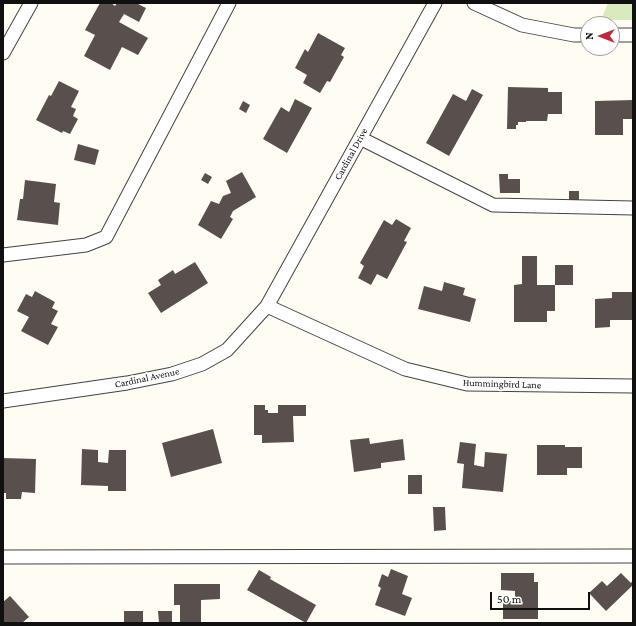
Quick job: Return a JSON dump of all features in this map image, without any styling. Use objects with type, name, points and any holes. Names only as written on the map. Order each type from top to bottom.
[{"type":"street","points":[[3,53],[31,3]]},
{"type":"street","points":[[3,255],[86,245],[106,237],[228,3]]},
{"type":"street","name":"Cardinal Drive","points":[[267,306],[435,3]]},
{"type":"street","points":[[474,3],[522,25],[580,35]]},
{"type":"street","points":[[620,35],[633,35]]},
{"type":"street","points":[[360,138],[493,205],[633,208]]},
{"type":"street","name":"Hummingbird Lane","points":[[267,306],[405,369],[467,384],[633,386]]},
{"type":"street","name":"Cardinal Avenue","points":[[3,401],[127,383],[172,374],[202,364],[227,350],[267,306]]},
{"type":"street","points":[[3,557],[633,556]]},
{"type":"green space","points":[[608,3],[633,3],[633,20],[620,20],[620,16],[603,16]]},
{"type":"building","points":[[100,3],[111,3],[115,6],[117,3],[136,3],[146,8],[139,22],[124,14],[119,22],[148,38],[138,55],[122,47],[110,70],[84,56],[95,35],[85,30]]},
{"type":"building","points":[[318,33],[345,48],[341,55],[344,57],[330,82],[327,81],[320,93],[303,83],[307,75],[295,68],[305,49],[308,52]]},
{"type":"building","points":[[59,81],[79,91],[71,107],[76,109],[73,116],[78,119],[70,134],[63,131],[62,133],[36,120],[49,95],[51,96]]},
{"type":"building","points":[[508,87],[548,88],[548,92],[562,92],[562,114],[548,114],[547,121],[518,122],[516,129],[507,129]]},
{"type":"building","points":[[472,89],[483,95],[449,156],[426,143],[453,94],[466,101]]},
{"type":"building","points":[[295,99],[312,108],[287,153],[263,139],[281,107],[289,112]]},
{"type":"building","points":[[633,100],[633,119],[623,119],[623,135],[595,135],[595,101]]},
{"type":"building","points":[[243,101],[250,105],[246,113],[239,109]]},
{"type":"building","points":[[78,144],[99,150],[95,165],[74,160]]},
{"type":"building","points":[[242,172],[256,197],[233,211],[230,217],[233,219],[221,239],[198,225],[211,201],[219,204],[223,196],[231,193],[226,181]]},
{"type":"building","points":[[205,173],[212,177],[208,184],[201,180]]},
{"type":"building","points":[[499,174],[508,174],[508,179],[520,179],[520,193],[500,193]]},
{"type":"building","points":[[25,180],[56,184],[54,202],[60,203],[58,225],[17,220],[20,199],[23,199]]},
{"type":"building","points":[[569,191],[579,191],[579,202],[569,202]]},
{"type":"building","points":[[396,219],[411,228],[404,241],[407,242],[387,279],[377,274],[371,285],[358,278],[364,266],[360,263],[384,220],[392,225]]},
{"type":"building","points":[[522,256],[537,256],[537,285],[555,285],[555,311],[547,311],[547,322],[514,322],[514,285],[522,284]]},
{"type":"building","points":[[195,262],[208,283],[161,313],[148,293],[161,285],[158,280],[173,270],[175,274]]},
{"type":"building","points":[[555,265],[573,265],[573,285],[555,285]]},
{"type":"building","points":[[444,282],[465,288],[463,295],[476,299],[470,322],[418,309],[424,286],[442,291]]},
{"type":"building","points":[[35,291],[55,302],[52,308],[58,311],[51,324],[58,327],[48,345],[21,331],[29,317],[17,311],[26,294],[32,297]]},
{"type":"building","points":[[612,292],[633,292],[633,320],[610,320],[610,327],[595,328],[595,299],[612,298]]},
{"type":"building","points":[[254,405],[265,405],[265,410],[268,410],[268,413],[278,413],[278,405],[306,405],[306,416],[293,416],[294,442],[262,443],[262,435],[254,435]]},
{"type":"building","points":[[213,429],[222,463],[171,477],[162,443]]},
{"type":"building","points":[[369,438],[370,444],[403,439],[405,460],[381,463],[381,468],[354,472],[350,440]]},
{"type":"building","points":[[460,442],[476,444],[474,465],[484,467],[485,452],[507,454],[503,492],[462,488],[464,464],[457,463]]},
{"type":"building","points":[[537,445],[565,445],[565,447],[582,447],[582,468],[567,468],[567,475],[537,475]]},
{"type":"building","points":[[82,449],[98,450],[98,462],[108,463],[109,450],[126,450],[126,491],[108,491],[108,486],[81,485]]},
{"type":"building","points":[[3,458],[36,459],[35,493],[22,492],[21,499],[6,499],[6,493],[3,493]]},
{"type":"building","points":[[408,475],[422,475],[422,494],[408,494]]},
{"type":"building","points":[[433,507],[445,507],[446,530],[434,531]]},
{"type":"building","points":[[391,569],[408,576],[402,594],[412,598],[405,616],[375,605],[381,588],[378,586],[382,574],[388,577]]},
{"type":"building","points":[[259,570],[271,577],[270,579],[316,605],[306,623],[247,590]]},
{"type":"building","points":[[501,573],[534,573],[534,582],[538,582],[538,619],[503,619],[503,601],[515,601],[515,591],[501,590]]},
{"type":"building","points":[[621,573],[631,583],[633,580],[633,585],[606,611],[589,593],[602,581],[607,586]]},
{"type":"building","points":[[174,584],[220,584],[220,599],[201,600],[201,623],[180,623],[180,605],[174,605]]},
{"type":"building","points":[[10,596],[29,617],[22,623],[3,623],[3,602]]},
{"type":"building","points":[[124,611],[143,611],[143,623],[124,623]]},
{"type":"building","points":[[158,611],[172,611],[172,623],[159,623]]}]
